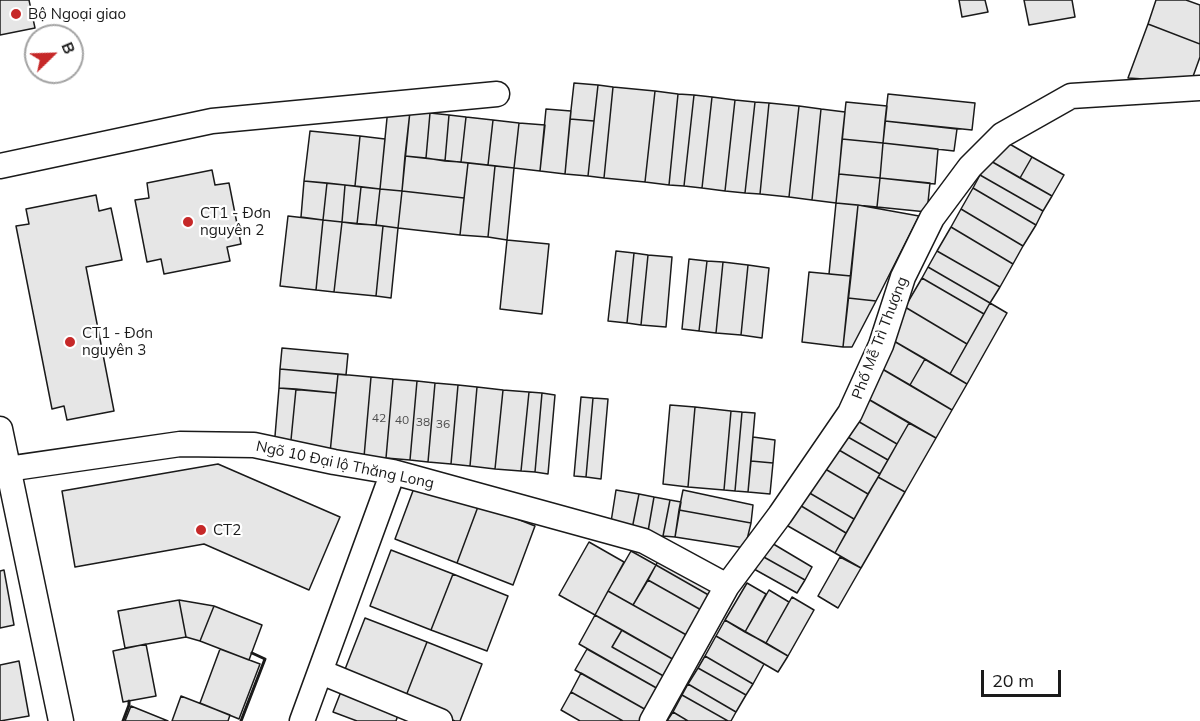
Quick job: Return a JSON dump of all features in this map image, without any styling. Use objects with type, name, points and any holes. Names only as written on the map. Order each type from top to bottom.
[{"type":"street","name":"Phố Mễ Trì Thượng","points":[[652,721],[727,586],[780,515],[850,413],[881,345],[903,277],[932,218],[970,167],[1002,135],[1071,96],[1200,88]]},
{"type":"street","points":[[0,166],[212,121],[497,94]]},
{"type":"street","points":[[0,429],[4,469],[61,721]]},
{"type":"street","name":"Ngõ 10 Đại lộ Thăng Long","points":[[4,469],[180,444],[254,445],[393,472],[644,540],[727,586]]},
{"type":"street","points":[[302,721],[393,472]]},
{"type":"street","points":[[321,672],[440,721]]},
{"type":"building","name":"Bộ Ngoại giao","points":[[0,0],[29,0],[34,24],[24,24],[24,30],[0,35]]},
{"type":"building","points":[[959,0],[985,0],[988,12],[962,17]]},
{"type":"building","points":[[1024,0],[1072,0],[1075,17],[1029,25]]},
{"type":"building","points":[[1156,0],[1186,0],[1200,5],[1200,44],[1148,24]]},
{"type":"building","points":[[1148,24],[1200,44],[1200,57],[1191,82],[1128,78]]},
{"type":"building","points":[[574,83],[598,85],[594,121],[570,119]]},
{"type":"building","points":[[598,85],[613,87],[604,178],[588,176]]},
{"type":"building","points":[[613,87],[655,91],[645,182],[604,178]]},
{"type":"building","points":[[655,91],[678,94],[669,185],[645,182]]},
{"type":"building","points":[[678,94],[694,95],[684,186],[669,185]]},
{"type":"building","points":[[888,94],[975,103],[972,130],[885,121]]},
{"type":"building","points":[[694,95],[712,97],[702,188],[684,186]]},
{"type":"building","points":[[712,97],[735,100],[725,191],[702,188]]},
{"type":"building","points":[[735,100],[755,102],[745,193],[725,191]]},
{"type":"building","points":[[755,102],[769,103],[760,194],[745,193]]},
{"type":"building","points":[[846,102],[887,106],[883,143],[842,139]]},
{"type":"building","points":[[769,103],[799,106],[789,197],[760,194]]},
{"type":"building","points":[[799,106],[821,109],[812,200],[789,197]]},
{"type":"building","points":[[388,108],[410,111],[402,191],[380,189]]},
{"type":"building","points":[[546,109],[571,111],[565,174],[540,171]]},
{"type":"building","points":[[821,109],[845,112],[836,203],[812,200]]},
{"type":"building","points":[[410,111],[430,113],[426,158],[405,156]]},
{"type":"building","points":[[430,113],[449,115],[445,161],[426,158]]},
{"type":"building","points":[[449,115],[466,117],[461,162],[445,161]]},
{"type":"building","points":[[466,117],[493,120],[488,165],[461,162]]},
{"type":"building","points":[[570,119],[594,121],[588,176],[565,174]]},
{"type":"building","points":[[493,120],[519,123],[514,168],[488,165]]},
{"type":"building","points":[[885,121],[957,129],[954,151],[883,143]]},
{"type":"building","points":[[519,123],[545,125],[540,171],[514,168]]},
{"type":"building","points":[[310,131],[360,136],[355,186],[304,181]]},
{"type":"building","points":[[360,136],[385,139],[380,189],[355,186]]},
{"type":"building","points":[[842,139],[883,143],[880,178],[839,174]]},
{"type":"building","points":[[1001,139],[1032,157],[1020,178],[989,160]]},
{"type":"building","points":[[883,143],[938,149],[935,184],[880,178]]},
{"type":"building","points":[[405,156],[468,163],[464,198],[402,191]]},
{"type":"building","points":[[1032,157],[1064,175],[1052,196],[1020,178]]},
{"type":"building","points":[[989,160],[1052,196],[1043,211],[980,175]]},
{"type":"building","points":[[468,163],[495,166],[488,237],[460,235]]},
{"type":"building","points":[[495,166],[514,168],[507,240],[488,237]]},
{"type":"building","name":"CT1 - Đơn nguyên 2","points":[[212,170],[215,185],[229,183],[241,244],[227,247],[230,261],[164,274],[161,259],[147,262],[135,200],[149,198],[147,183]]},
{"type":"building","points":[[839,174],[880,178],[877,207],[836,203]]},
{"type":"building","points":[[980,175],[1043,211],[1036,225],[973,188]]},
{"type":"building","points":[[880,178],[930,183],[927,212],[877,207]]},
{"type":"building","points":[[304,181],[327,183],[323,220],[301,217]]},
{"type":"building","points":[[327,183],[345,185],[342,222],[323,220]]},
{"type":"building","points":[[345,185],[361,187],[357,224],[342,222]]},
{"type":"building","points":[[361,187],[380,189],[376,225],[357,224]]},
{"type":"building","points":[[973,188],[1036,225],[1023,246],[961,209]]},
{"type":"building","points":[[380,189],[402,191],[398,228],[376,225]]},
{"type":"building","points":[[402,191],[464,198],[460,235],[398,228]]},
{"type":"building","name":"CT1 - Đơn nguyên 3","points":[[96,195],[99,211],[111,208],[122,260],[86,267],[114,411],[67,420],[64,406],[52,409],[16,226],[29,224],[26,209]]},
{"type":"building","points":[[836,203],[858,205],[851,276],[829,274]]},
{"type":"building","points":[[858,205],[919,216],[876,301],[848,298]]},
{"type":"building","points":[[961,209],[1023,246],[1013,264],[951,227]]},
{"type":"building","points":[[288,216],[323,220],[316,290],[280,286]]},
{"type":"building","points":[[323,220],[342,222],[334,292],[316,290]]},
{"type":"building","points":[[342,222],[383,226],[376,296],[334,292]]},
{"type":"building","points":[[383,226],[398,228],[391,298],[376,296]]},
{"type":"building","points":[[951,227],[1013,264],[1000,287],[937,251]]},
{"type":"building","points":[[507,240],[549,244],[542,314],[500,309]]},
{"type":"building","points":[[616,251],[634,253],[627,323],[608,321]]},
{"type":"building","points":[[937,251],[1000,287],[990,303],[928,267]]},
{"type":"building","points":[[634,253],[648,255],[641,325],[627,323]]},
{"type":"building","points":[[648,255],[672,257],[666,327],[641,325]]},
{"type":"building","points":[[689,259],[707,261],[699,331],[682,329]]},
{"type":"building","points":[[707,261],[723,262],[716,333],[699,331]]},
{"type":"building","points":[[723,262],[748,265],[741,335],[716,333]]},
{"type":"building","points":[[748,265],[769,268],[762,338],[741,335]]},
{"type":"building","points":[[928,267],[990,303],[984,314],[922,278]]},
{"type":"building","points":[[809,272],[851,276],[843,347],[802,342]]},
{"type":"building","points":[[922,278],[984,314],[967,344],[905,307]]},
{"type":"building","points":[[848,298],[876,301],[852,347],[843,347]]},
{"type":"building","points":[[990,303],[1007,313],[967,384],[950,374]]},
{"type":"building","points":[[905,307],[967,344],[950,374],[887,337]]},
{"type":"building","points":[[887,337],[925,359],[910,385],[872,363]]},
{"type":"building","points":[[282,348],[348,354],[346,375],[280,369]]},
{"type":"building","points":[[925,359],[967,384],[952,410],[910,385]]},
{"type":"building","points":[[872,363],[952,410],[936,438],[856,392]]},
{"type":"building","points":[[280,369],[338,374],[336,393],[279,388]]},
{"type":"building","points":[[338,374],[371,377],[364,457],[330,453]]},
{"type":"building","points":[[371,377],[393,379],[386,458],[364,457]]},
{"type":"building","points":[[393,379],[417,381],[410,460],[386,458]]},
{"type":"building","points":[[417,381],[435,383],[428,462],[410,460]]},
{"type":"building","points":[[435,383],[458,385],[451,464],[428,462]]},
{"type":"building","points":[[458,385],[477,387],[470,466],[451,464]]},
{"type":"building","points":[[477,387],[503,390],[495,469],[470,466]]},
{"type":"building","points":[[279,388],[296,389],[290,450],[274,448]]},
{"type":"building","points":[[296,389],[336,393],[330,453],[290,450]]},
{"type":"building","points":[[503,390],[529,392],[521,471],[495,469]]},
{"type":"building","points":[[529,392],[542,393],[535,472],[521,471]]},
{"type":"building","points":[[856,392],[909,423],[897,444],[844,413]]},
{"type":"building","points":[[542,393],[555,395],[548,474],[535,472]]},
{"type":"building","points":[[581,397],[593,398],[586,477],[574,476]]},
{"type":"building","points":[[593,398],[608,399],[601,479],[586,477]]},
{"type":"building","points":[[670,405],[695,407],[688,487],[663,484]]},
{"type":"building","points":[[695,407],[731,411],[724,490],[688,487]]},
{"type":"building","points":[[731,411],[742,412],[735,491],[724,490]]},
{"type":"building","points":[[742,412],[755,413],[748,492],[735,491]]},
{"type":"building","points":[[844,413],[897,444],[888,460],[834,429]]},
{"type":"building","points":[[909,423],[936,438],[905,492],[878,477]]},
{"type":"building","points":[[834,429],[888,460],[880,474],[827,443]]},
{"type":"building","points":[[753,437],[775,440],[773,463],[751,461]]},
{"type":"building","points":[[827,443],[880,474],[868,494],[815,463]]},
{"type":"building","points":[[751,461],[773,463],[770,494],[748,492]]},
{"type":"building","points":[[815,463],[868,494],[854,519],[801,488]]},
{"type":"building","name":"CT2","points":[[218,464],[340,517],[309,590],[204,544],[75,567],[62,491]]},
{"type":"building","points":[[878,477],[905,492],[861,568],[835,553]]},
{"type":"building","points":[[417,480],[479,504],[457,563],[395,539]]},
{"type":"building","points":[[801,488],[854,519],[846,533],[793,501]]},
{"type":"building","points":[[616,490],[639,494],[631,534],[611,522]]},
{"type":"building","points":[[683,490],[753,505],[751,523],[679,510]]},
{"type":"building","points":[[639,494],[654,497],[647,537],[631,534]]},
{"type":"building","points":[[654,497],[670,500],[663,536],[647,537]]},
{"type":"building","points":[[670,500],[681,502],[675,537],[663,536]]},
{"type":"building","points":[[793,501],[846,533],[835,553],[781,522]]},
{"type":"building","points":[[479,504],[535,526],[513,585],[457,563]]},
{"type":"building","points":[[679,510],[751,523],[745,548],[675,537]]},
{"type":"building","points":[[589,542],[624,562],[595,615],[559,595]]},
{"type":"building","points":[[770,542],[812,567],[805,580],[762,556]]},
{"type":"building","points":[[665,548],[721,580],[712,597],[656,565]]},
{"type":"building","points":[[391,550],[453,574],[431,630],[370,606]]},
{"type":"building","points":[[631,551],[656,565],[633,605],[608,591]]},
{"type":"building","points":[[762,556],[805,580],[797,593],[754,569]]},
{"type":"building","points":[[840,557],[861,568],[838,608],[818,596]]},
{"type":"building","points":[[656,565],[712,597],[703,611],[648,580]]},
{"type":"building","points":[[4,570],[14,625],[0,628],[0,571]]},
{"type":"building","points":[[453,574],[508,596],[487,651],[431,630]]},
{"type":"building","points":[[648,580],[703,611],[690,637],[633,605]]},
{"type":"building","points":[[747,583],[766,594],[745,632],[725,620]]},
{"type":"building","points":[[769,590],[789,602],[766,643],[745,632]]},
{"type":"building","points":[[608,591],[690,637],[676,661],[595,615]]},
{"type":"building","points":[[792,597],[814,610],[788,656],[766,643]]},
{"type":"building","points":[[179,600],[186,637],[125,648],[118,611]]},
{"type":"building","points":[[179,600],[214,606],[200,641],[186,637]]},
{"type":"building","points":[[214,606],[262,625],[249,660],[200,641]]},
{"type":"building","points":[[595,615],[622,630],[612,647],[667,678],[660,690],[579,644]]},
{"type":"building","points":[[365,618],[427,642],[404,701],[342,677]]},
{"type":"building","points":[[725,620],[788,656],[778,672],[716,636]]},
{"type":"building","points":[[622,630],[676,661],[667,678],[612,647]]},
{"type":"building","points":[[716,636],[764,664],[753,684],[705,656]]},
{"type":"building","points":[[427,642],[482,664],[460,721],[404,701]]},
{"type":"building","points":[[146,644],[156,696],[123,702],[113,651]]},
{"type":"building","points":[[220,649],[260,664],[239,719],[200,703]]},
{"type":"building","points":[[587,649],[660,690],[648,711],[575,670]]},
{"type":"building","points":[[705,656],[753,684],[746,695],[698,668]]},
{"type":"building","points":[[19,661],[29,716],[0,721],[0,665]]},
{"type":"building","points":[[698,668],[746,695],[736,712],[688,684]]},
{"type":"building","points":[[581,673],[648,711],[642,721],[623,721],[571,692]]},
{"type":"building","points":[[688,684],[736,712],[731,721],[682,695]]},
{"type":"building","points":[[342,689],[399,712],[396,721],[357,721],[333,712]]},
{"type":"building","points":[[571,692],[623,721],[580,721],[561,710]]},
{"type":"building","points":[[682,695],[728,721],[688,721],[673,712]]},
{"type":"building","points":[[181,696],[230,715],[228,721],[172,721]]},
{"type":"building","points":[[131,706],[168,721],[125,721]]},
{"type":"building","points":[[673,712],[688,721],[667,721]]},
{"type":"wall","points":[[241,721],[265,659],[252,653]]},
{"type":"wall","points":[[123,721],[129,701]]},
{"type":"place","name":"Bộ Ngoại giao","points":[[16,14]]},
{"type":"place","name":"CT1 - Đơn nguyên 2","points":[[188,222]]},
{"type":"place","name":"CT1 - Đơn nguyên 3","points":[[70,342]]},
{"type":"place","name":"CT2","points":[[201,530]]}]
